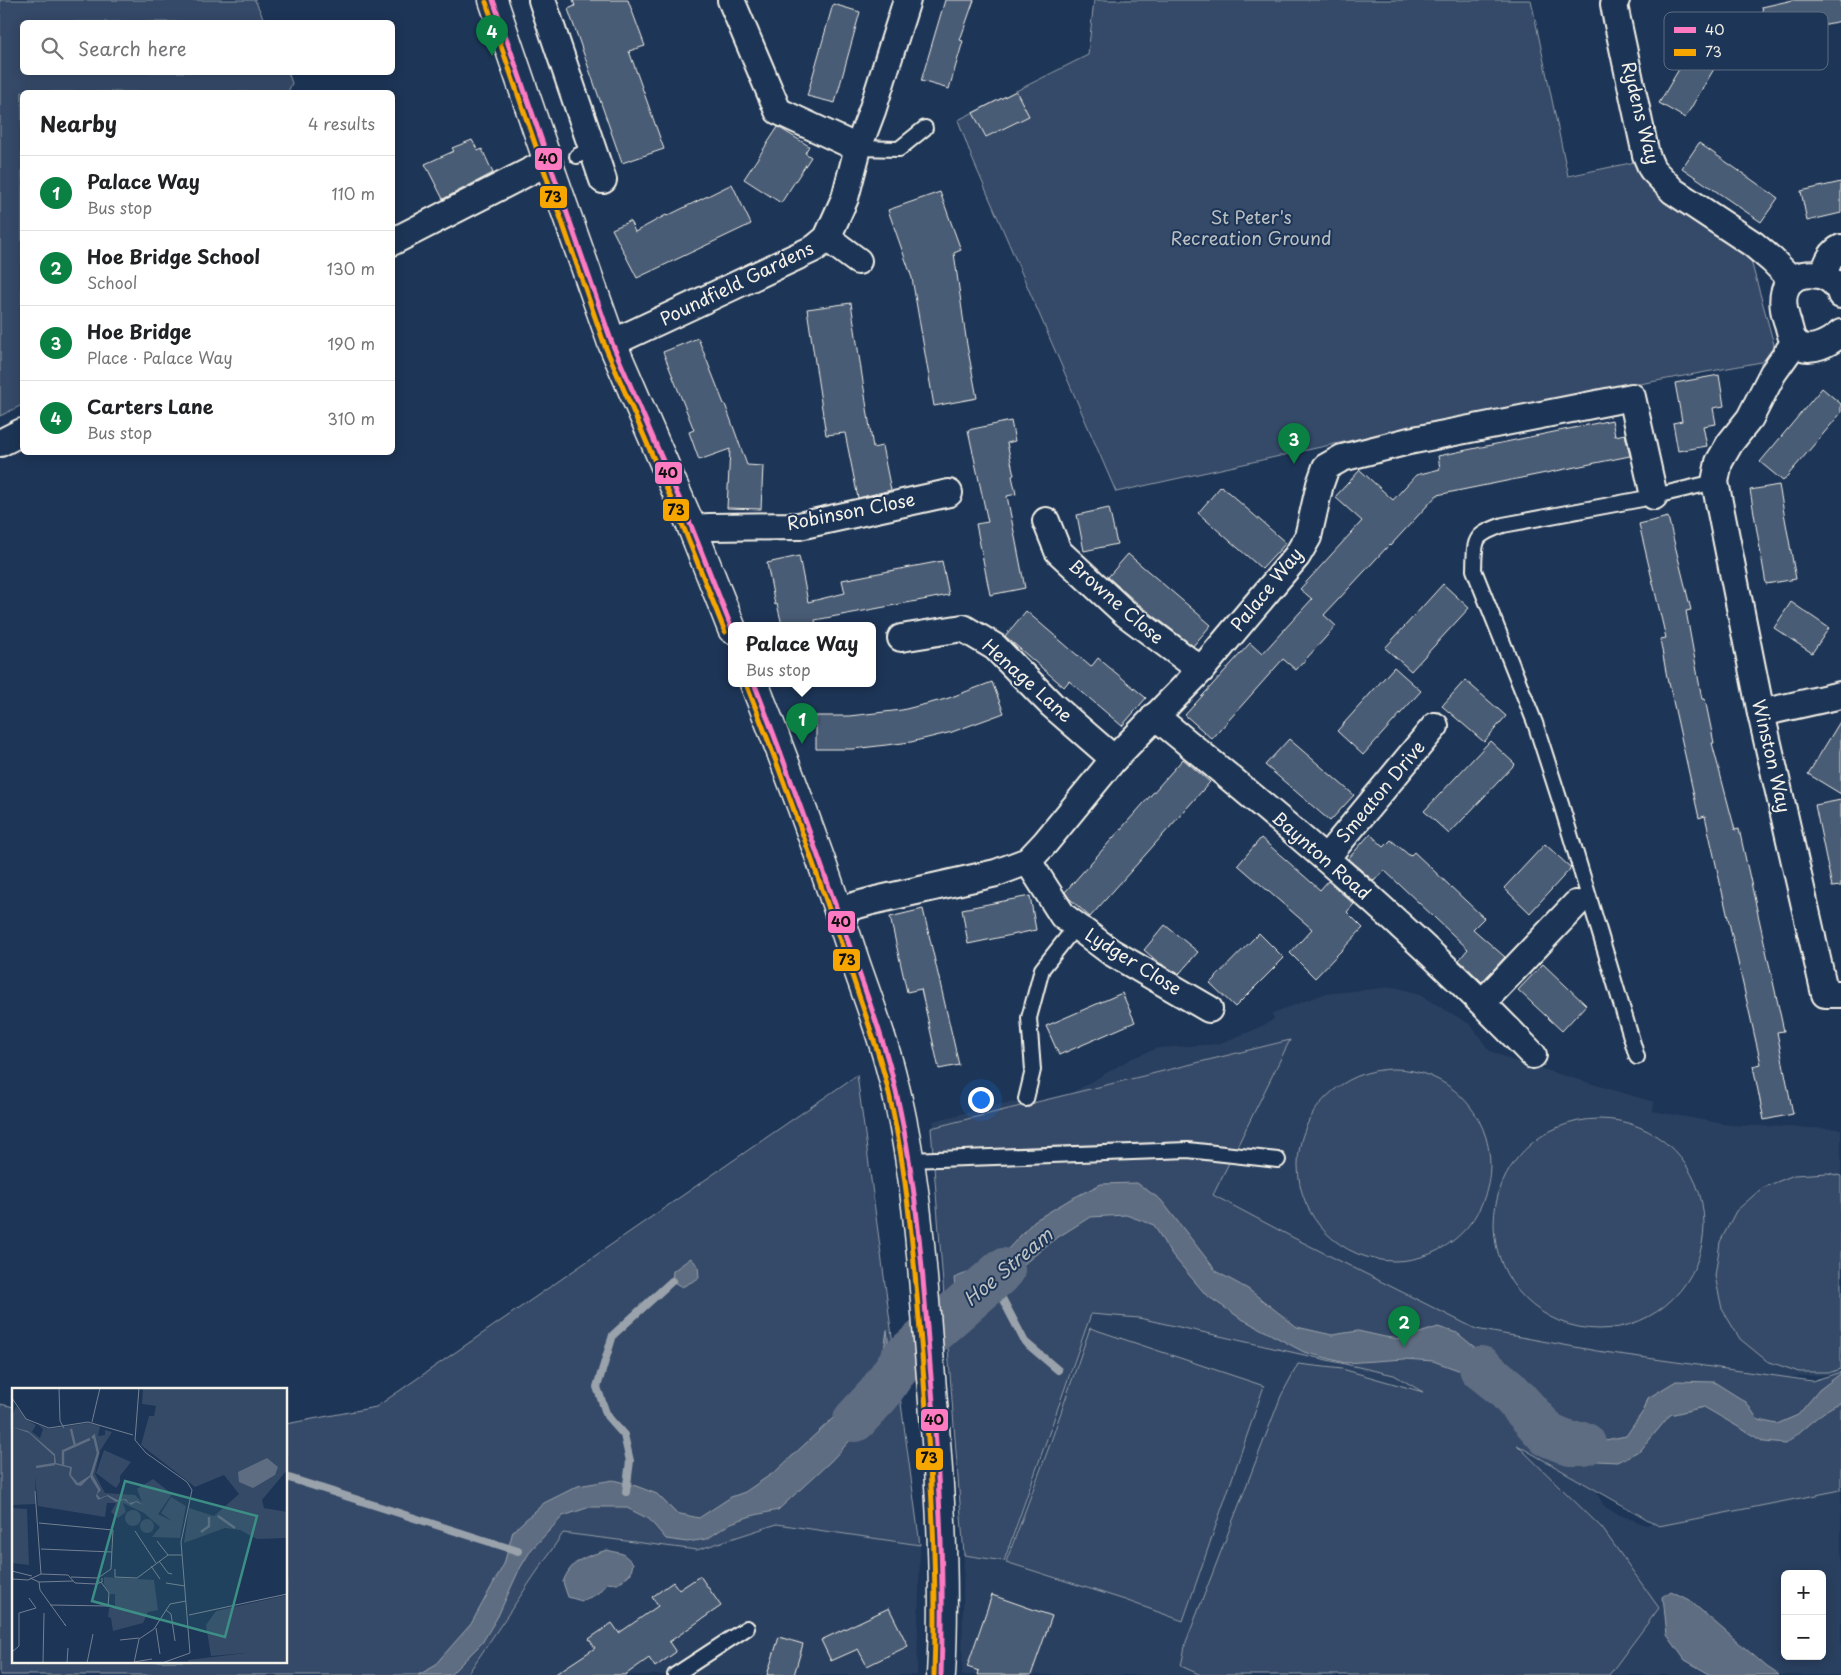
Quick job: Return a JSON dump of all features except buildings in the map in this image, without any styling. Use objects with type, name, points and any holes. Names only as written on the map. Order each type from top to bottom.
[{"type":"main road","points":[[493,0],[612,343],[692,528],[729,622]]},
{"type":"main road","points":[[756,687],[795,786],[839,910],[893,1079],[910,1160],[923,1271],[936,1432],[942,1544],[943,1642],[941,1675]]},
{"type":"street","points":[[542,0],[585,152],[603,180]]},
{"type":"street","points":[[731,0],[778,111],[858,148]]},
{"type":"street","name":"Poundfield Gardens","points":[[612,343],[816,248],[827,238],[845,198],[858,148],[872,111],[907,0]]},
{"type":"street","name":"Rydens Way","points":[[1616,0],[1614,4],[1616,15],[1646,155],[1652,169],[1673,191],[1753,244],[1792,280]]},
{"type":"street","points":[[395,240],[548,162]]},
{"type":"street","points":[[827,238],[858,261]]},
{"type":"street","points":[[1823,276],[1828,260],[1841,248]]},
{"type":"street","points":[[1841,295],[1840,290],[1823,276],[1804,275],[1792,280],[1785,288],[1783,299],[1784,312],[1795,342],[1808,347],[1820,346],[1832,341],[1841,333]]},
{"type":"street","points":[[1715,482],[1719,462],[1750,418],[1774,373],[1795,342]]},
{"type":"street","name":"Palace Way","points":[[839,910],[996,873],[1028,861],[1045,844],[1114,759],[1201,670],[1296,556],[1308,537],[1326,466],[1342,458],[1409,441],[1632,397],[1654,496]]},
{"type":"street","points":[[0,443],[20,433]]},
{"type":"street","name":"Winston Way","points":[[1715,482],[1761,713],[1833,994]]},
{"type":"street","name":"Robinson Close","points":[[692,528],[799,526],[949,493]]},
{"type":"street","name":"Browne Close","points":[[1046,521],[1058,551],[1126,614],[1201,670]]},
{"type":"street","name":"Henage Lane","points":[[901,638],[963,628],[995,647],[1052,705],[1114,759]]},
{"type":"street","points":[[1761,713],[1841,695]]},
{"type":"street","name":"Baynton Road","points":[[1155,716],[1326,858],[1483,1002],[1533,1055]]},
{"type":"street","name":"Smeaton Drive","points":[[1326,858],[1435,726]]},
{"type":"street","name":"Lydger Close","points":[[1028,861],[1063,916],[1111,952],[1209,1009]]},
{"type":"street","points":[[1483,1002],[1576,904]]},
{"type":"lane","points":[[858,148],[899,149],[924,128]]},
{"type":"lane","points":[[1637,1056],[1562,804],[1535,723],[1474,570],[1475,545],[1482,532],[1503,525],[1654,496],[1715,482]]},
{"type":"lane","points":[[1026,1099],[1033,1070],[1029,1018],[1042,968],[1076,926]]},
{"type":"lane","points":[[910,1160],[1188,1150],[1278,1160]]},
{"type":"lane","points":[[675,1675],[747,1628]]},
{"type":"shaded area","points":[[1394,987],[1416,993],[1470,1024],[1489,1050],[1511,1060],[1654,1102],[1653,1111],[1730,1125],[1841,1129],[1841,1374],[1714,1382],[1511,1440],[1596,1491],[1604,1506],[1615,1513],[1646,1525],[1841,1474],[1841,1675],[962,1675],[967,1320],[933,1121],[1006,1103],[1058,1101],[1132,1058],[1158,1048],[1218,1044],[1266,1024],[1274,1019],[1272,1013],[1324,994]]},
{"type":"shaded area","points":[[777,1524],[920,1545],[917,1675],[467,1675],[563,1533],[697,1550]]},
{"type":"green space","points":[[0,0],[255,0],[264,20],[20,20],[20,75],[289,75],[292,83],[289,90],[20,90],[20,406],[0,416]]},
{"type":"green space","name":"St Peter's Recreation Ground","points":[[1094,0],[1531,0],[1568,176],[1640,161],[1748,250],[1778,359],[1523,405],[1116,492],[972,158],[958,120],[1088,55]]},
{"type":"green space","points":[[1290,1040],[1213,1195],[1292,1237],[1476,1329],[1597,1351],[1812,1381],[1841,1372],[1841,1490],[1659,1526],[1517,1445],[1602,1528],[1659,1608],[1609,1675],[1201,1675],[1181,1666],[1186,1642],[1281,1396],[1298,1364],[1342,1369],[1423,1392],[1394,1375],[1139,1318],[1091,1314],[1004,1561],[964,1555],[931,1128]]},
{"type":"green space","points":[[1385,1069],[1403,1069],[1431,1076],[1447,1085],[1462,1097],[1474,1112],[1483,1128],[1490,1156],[1490,1174],[1483,1202],[1474,1218],[1462,1233],[1447,1245],[1431,1254],[1403,1261],[1385,1261],[1366,1257],[1349,1250],[1333,1239],[1320,1226],[1309,1210],[1302,1193],[1298,1174],[1298,1156],[1302,1137],[1309,1120],[1320,1104],[1333,1091],[1349,1080],[1366,1073]]},
{"type":"green space","points":[[857,1075],[920,1545],[777,1524],[697,1550],[563,1533],[467,1675],[0,1675],[0,1404],[12,1407],[12,1662],[288,1662],[288,1424],[376,1407]]},
{"type":"green space","points":[[1599,1119],[1619,1121],[1639,1127],[1657,1137],[1673,1150],[1686,1166],[1696,1184],[1702,1204],[1704,1224],[1702,1244],[1696,1264],[1686,1282],[1673,1298],[1657,1311],[1639,1321],[1619,1327],[1599,1329],[1579,1327],[1559,1321],[1541,1311],[1525,1298],[1512,1282],[1502,1264],[1496,1244],[1494,1224],[1496,1204],[1502,1184],[1512,1166],[1525,1150],[1541,1137],[1559,1127],[1579,1121]]},
{"type":"green space","points":[[1828,1173],[1841,1176],[1841,1369],[1831,1372],[1799,1372],[1767,1361],[1740,1339],[1722,1309],[1715,1276],[1720,1242],[1736,1211],[1762,1188],[1794,1175]]},
{"type":"green space","points":[[1090,1328],[1264,1386],[1183,1621],[1125,1600],[1006,1562],[1049,1447]]},
{"type":"water","points":[[1137,1183],[1161,1200],[1217,1272],[1248,1289],[1297,1327],[1332,1335],[1358,1331],[1401,1339],[1438,1327],[1457,1333],[1538,1398],[1516,1418],[1508,1406],[1461,1371],[1433,1361],[1404,1359],[1345,1363],[1304,1352],[1240,1318],[1206,1295],[1169,1251],[1154,1225],[1126,1215],[1090,1217],[1052,1241],[1007,1278],[959,1325],[954,1278],[988,1265],[1008,1249],[1034,1221],[1069,1200],[1101,1184]]},
{"type":"water","points":[[691,1258],[698,1266],[699,1278],[682,1287],[672,1281],[673,1271]]},
{"type":"water","points":[[887,1330],[894,1393],[831,1461],[778,1510],[731,1523],[707,1539],[687,1542],[666,1539],[649,1519],[625,1507],[590,1507],[563,1516],[531,1550],[519,1570],[498,1616],[482,1643],[450,1675],[418,1675],[433,1667],[471,1624],[504,1564],[513,1531],[544,1503],[578,1486],[613,1480],[657,1494],[676,1513],[699,1518],[731,1497],[745,1492],[776,1471],[846,1406],[881,1370]]},
{"type":"water","points":[[1840,1374],[1841,1403],[1828,1409],[1786,1444],[1764,1442],[1704,1407],[1670,1415],[1641,1450],[1617,1462],[1577,1460],[1549,1450],[1523,1428],[1548,1404],[1574,1433],[1600,1441],[1626,1436],[1644,1410],[1648,1398],[1676,1381],[1714,1382],[1746,1402],[1758,1420],[1777,1424],[1798,1415],[1819,1390]]},
{"type":"water","points":[[607,1550],[623,1554],[633,1563],[631,1573],[618,1584],[607,1583],[597,1594],[582,1601],[568,1597],[563,1582],[571,1568],[586,1557]]},
{"type":"water","points":[[1671,1591],[1689,1600],[1767,1667],[1779,1675],[1711,1675],[1685,1660],[1667,1635],[1663,1597]]},
{"type":"waterway","name":"Hoe Stream","points":[[855,1420],[879,1394],[903,1358],[1003,1270]]},
{"type":"waterway","points":[[992,1279],[1025,1342],[1058,1370]]},
{"type":"waterway","points":[[626,1492],[630,1461],[624,1435],[607,1416],[597,1387],[613,1335],[672,1281]]},
{"type":"waterway","name":"Hoe Stream","points":[[1481,1368],[1507,1389],[1548,1435],[1570,1444],[1584,1444]]},
{"type":"waterway","points":[[288,1478],[518,1551]]},
{"type":"transit line","name":"40","points":[[493,0],[612,343],[692,528],[729,622]]},
{"type":"transit line","name":"73","points":[[486,2],[605,346],[685,531],[725,632]]},
{"type":"transit line","name":"73","points":[[747,687],[813,862],[850,969],[878,1052],[894,1115],[909,1216],[925,1394],[934,1554],[934,1675]]},
{"type":"transit line","name":"40","points":[[756,687],[807,825],[876,1023],[901,1113],[917,1215],[935,1433],[942,1594],[941,1675]]},
{"type":"place","name":"Carters Lane","points":[[492,56]]},
{"type":"place","name":"Hoe Bridge","points":[[1294,464]]},
{"type":"place","name":"Palace Way","points":[[802,744]]},
{"type":"place","name":"Hoe Bridge School","points":[[1404,1347]]}]
